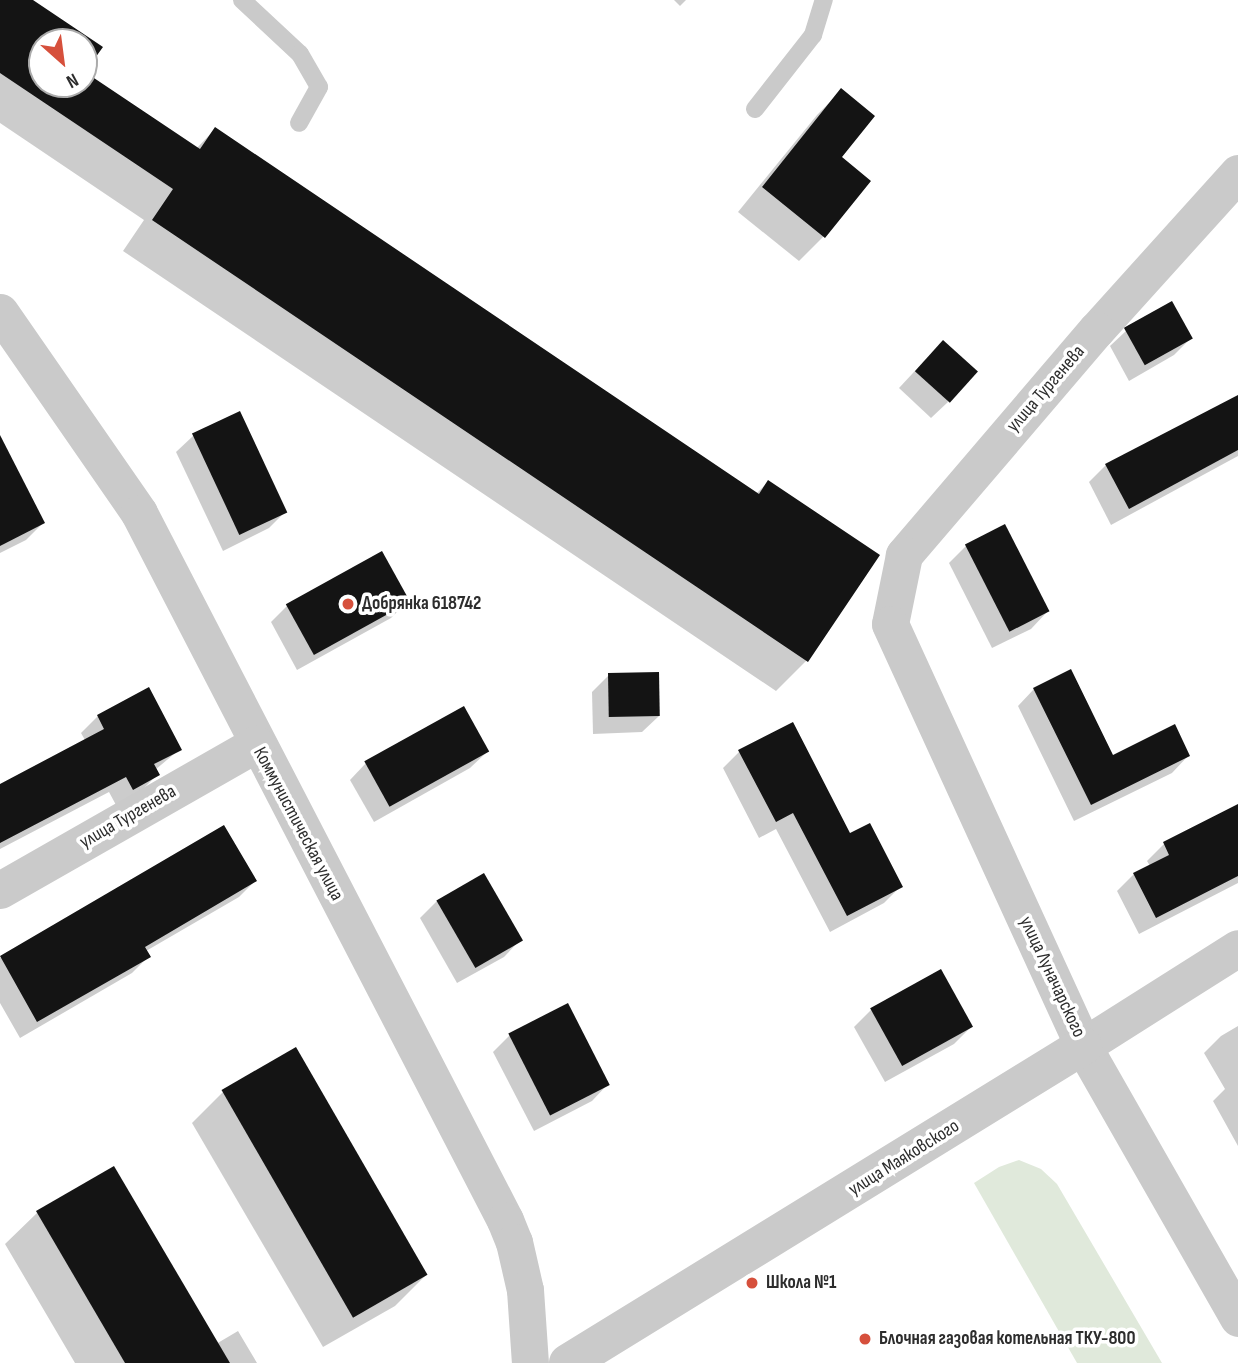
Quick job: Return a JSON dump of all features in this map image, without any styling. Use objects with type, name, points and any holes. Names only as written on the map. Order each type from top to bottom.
[{"type":"street","name":"улица Тургенева","points":[[890,624],[904,555],[1096,330],[1238,173]]},
{"type":"street","name":"Коммунистическая улица","points":[[0,312],[10,349],[139,513],[256,744],[505,1220],[523,1277],[530,1363]]},
{"type":"street","name":"улица Луначарского","points":[[890,624],[1083,1046],[1238,1318]]},
{"type":"street","name":"улица Тургенева","points":[[0,890],[256,744]]},
{"type":"street","name":"улица Маяковского","points":[[568,1363],[1238,948]]},
{"type":"lane","points":[[242,0],[300,54],[319,87],[299,123]]},
{"type":"lane","points":[[755,109],[813,35],[824,0]]},
{"type":"shaded area","points":[[1019,1160],[1041,1169],[1057,1184],[1162,1363],[1077,1363],[974,1183],[999,1167]]},
{"type":"building","points":[[0,0],[33,0],[75,28],[28,28],[28,92],[0,73]]},
{"type":"building","points":[[98,81],[200,149],[215,127],[759,494],[768,480],[880,555],[808,662],[152,220],[173,189],[37,98],[98,98]]},
{"type":"building","points":[[841,88],[875,116],[842,157],[871,181],[825,238],[762,187]]},
{"type":"building","points":[[1172,301],[1193,339],[1145,365],[1124,328]]},
{"type":"building","points":[[943,340],[978,371],[950,403],[915,371]]},
{"type":"building","points":[[1238,395],[1238,450],[1129,509],[1105,464]]},
{"type":"building","points":[[240,411],[287,513],[239,535],[192,433]]},
{"type":"building","points":[[0,435],[45,523],[0,546]]},
{"type":"building","points":[[1005,524],[1049,611],[1009,632],[965,544]]},
{"type":"building","points":[[382,551],[410,602],[314,655],[286,604]]},
{"type":"building","points":[[1071,669],[1113,755],[1175,724],[1190,756],[1091,805],[1033,688]]},
{"type":"building","points":[[659,672],[660,716],[609,717],[608,673]]},
{"type":"building","points":[[149,687],[182,750],[154,764],[160,775],[133,790],[126,777],[0,843],[0,784],[104,729],[97,715]]},
{"type":"building","points":[[464,706],[489,751],[390,807],[364,761]]},
{"type":"building","points":[[793,722],[850,833],[870,823],[903,887],[847,916],[793,813],[776,822],[738,750]]},
{"type":"building","points":[[1238,804],[1238,876],[1156,918],[1133,873],[1169,855],[1163,842]]},
{"type":"building","points":[[224,825],[257,881],[145,947],[151,957],[37,1022],[0,956]]},
{"type":"building","points":[[484,873],[523,941],[475,968],[436,900]]},
{"type":"building","points":[[941,969],[973,1027],[902,1066],[870,1008]]},
{"type":"building","points":[[568,1003],[610,1085],[550,1115],[508,1033]]},
{"type":"building","points":[[296,1047],[428,1275],[353,1318],[222,1090]]},
{"type":"building","points":[[114,1166],[230,1363],[125,1363],[36,1211]]},
{"type":"place","name":"Добрянка 618742","points":[[348,604]]},
{"type":"place","name":"Школа №1","points":[[752,1283]]},
{"type":"place","name":"Блочная газовая котельная ТКУ-800","points":[[865,1339]]}]
